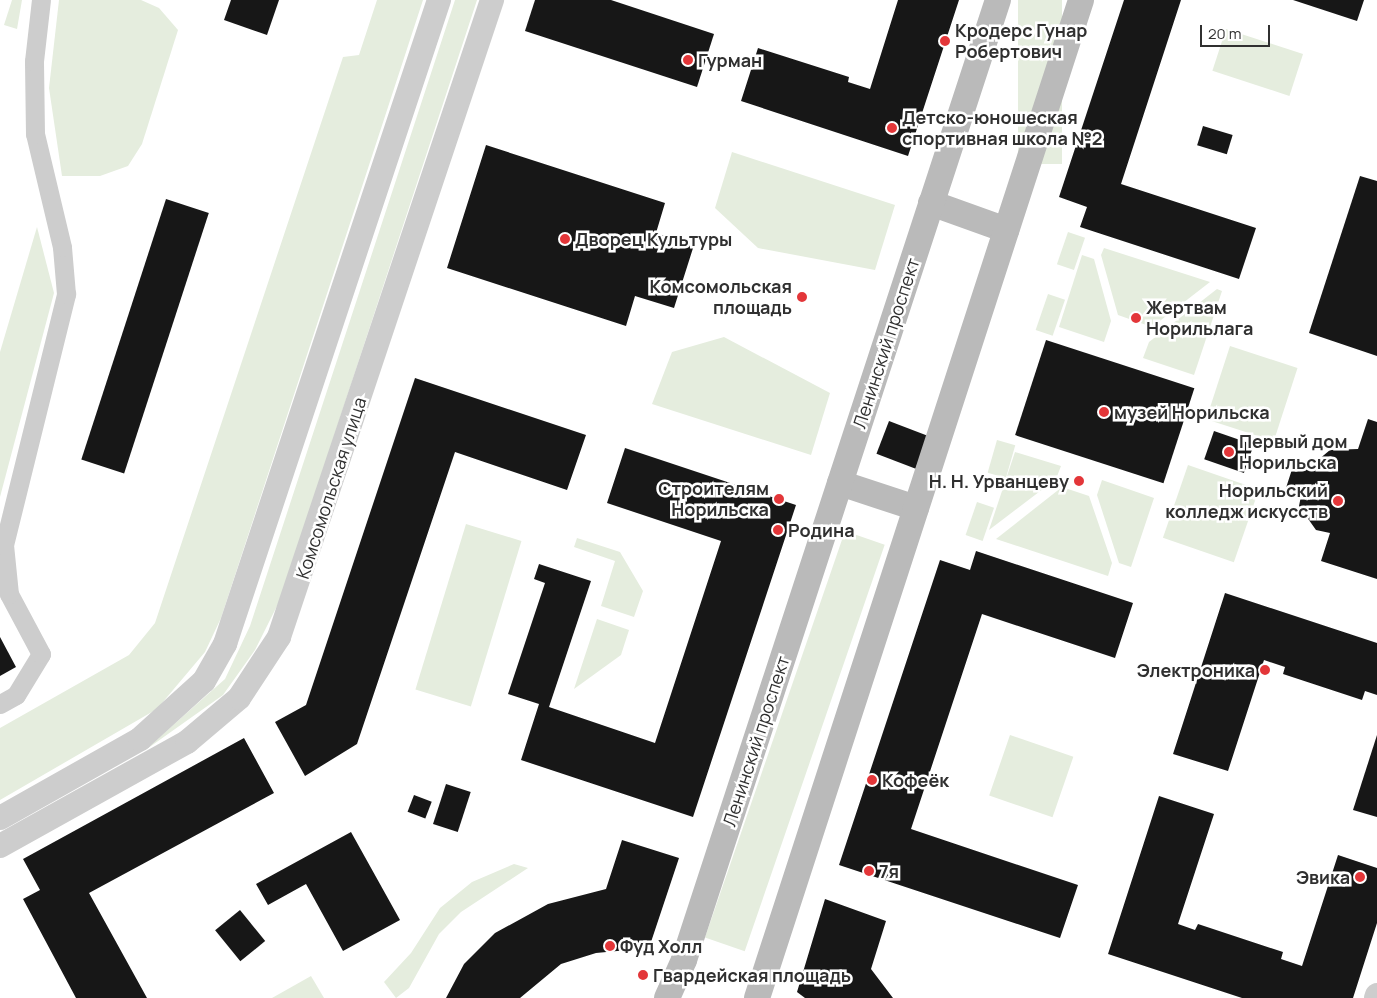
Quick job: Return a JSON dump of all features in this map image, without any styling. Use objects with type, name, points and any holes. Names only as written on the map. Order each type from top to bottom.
[{"type":"main road","name":"Ленинский проспект","points":[[667,998],[684,960],[998,0]]},
{"type":"main road","points":[[757,998],[1081,0]]},
{"type":"main road","points":[[931,203],[1006,230]]},
{"type":"main road","points":[[840,483],[916,508]]},
{"type":"street","points":[[0,704],[16,695],[41,654],[9,594],[4,545],[66,294],[62,247],[35,134],[34,61],[41,0]]},
{"type":"street","points":[[0,818],[140,739],[204,681],[225,644],[439,0]]},
{"type":"street","name":"Комсомольская улица","points":[[0,846],[187,742],[239,698],[279,638],[492,0]]},
{"type":"green space","points":[[12,0],[22,0],[17,29],[4,25]]},
{"type":"green space","points":[[59,0],[141,0],[159,8],[178,30],[142,144],[128,166],[100,176],[62,176],[49,88]]},
{"type":"green space","points":[[377,0],[423,0],[221,618],[205,652],[157,709],[0,800],[0,728],[129,655],[155,623],[343,57],[359,55]]},
{"type":"green space","points":[[455,0],[477,0],[281,598],[255,650],[223,695],[144,751],[225,679],[250,626]]},
{"type":"green space","points":[[1018,0],[1062,0],[1062,164],[1018,164]]},
{"type":"green space","points":[[1226,29],[1303,54],[1289,96],[1212,71]]},
{"type":"green space","points":[[732,152],[895,205],[875,270],[758,248],[715,208]]},
{"type":"green space","points":[[37,227],[54,293],[0,497],[0,352]]},
{"type":"green space","points":[[1068,232],[1085,238],[1074,270],[1057,264]]},
{"type":"green space","points":[[1104,248],[1210,282],[1152,327],[1118,315],[1101,255]]},
{"type":"green space","points":[[1082,255],[1094,259],[1111,321],[1104,342],[1059,327]]},
{"type":"green space","points":[[1217,289],[1222,291],[1194,375],[1143,358],[1149,342]]},
{"type":"green space","points":[[1048,294],[1065,300],[1053,336],[1036,330]]},
{"type":"green space","points":[[724,337],[830,393],[811,455],[652,404],[672,352]]},
{"type":"green space","points":[[1230,346],[1298,368],[1274,441],[1206,419]]},
{"type":"green space","points":[[997,440],[1015,445],[1006,478],[988,473]]},
{"type":"green space","points":[[1015,452],[1061,466],[1056,479],[989,530]]},
{"type":"green space","points":[[1188,465],[1259,489],[1234,562],[1163,538]]},
{"type":"green space","points":[[1102,480],[1154,498],[1131,567],[1119,563],[1097,495]]},
{"type":"green space","points":[[1062,487],[1089,496],[1112,563],[1108,576],[996,539]]},
{"type":"green space","points":[[977,502],[994,508],[983,541],[966,535]]},
{"type":"green space","points":[[466,524],[521,541],[471,706],[415,689]]},
{"type":"green space","points":[[845,531],[885,545],[745,951],[705,938]]},
{"type":"green space","points":[[577,538],[620,552],[643,591],[634,617],[601,606],[615,561],[574,547]]},
{"type":"green space","points":[[597,619],[629,630],[621,655],[574,689]]},
{"type":"green space","points":[[1010,735],[1073,757],[1053,817],[989,796]]},
{"type":"green space","points":[[514,864],[528,868],[461,912],[439,934],[409,988],[396,998],[384,982],[411,953],[440,908],[472,882]]},
{"type":"green space","points":[[311,976],[324,998],[272,998]]},
{"type":"building","points":[[231,0],[279,0],[267,35],[224,20]]},
{"type":"building","points":[[535,0],[611,0],[714,34],[697,87],[525,31]]},
{"type":"building","points":[[898,0],[959,0],[908,156],[741,101],[758,48],[849,77],[848,82],[870,89]]},
{"type":"building","points":[[1124,0],[1181,0],[1121,184],[1256,228],[1239,279],[1080,227],[1087,207],[1059,197]]},
{"type":"building","points":[[1293,0],[1364,0],[1357,21]]},
{"type":"building","points":[[1203,126],[1233,135],[1227,154],[1197,145]]},
{"type":"building","name":"Дворец Культуры","points":[[486,145],[665,203],[656,233],[694,245],[674,308],[635,296],[626,326],[447,268]]},
{"type":"building","points":[[1360,176],[1377,181],[1377,356],[1309,333]]},
{"type":"building","points":[[166,199],[209,213],[124,473],[81,460]]},
{"type":"building","name":"музей Норильска","points":[[1046,340],[1194,388],[1163,483],[1015,435]]},
{"type":"building","points":[[415,378],[586,435],[567,490],[455,452],[357,744],[305,776],[275,722],[306,705]]},
{"type":"building","name":"Норильский колледж искусств","points":[[1368,419],[1377,422],[1377,579],[1321,561],[1330,533],[1316,530],[1299,506],[1301,496],[1285,491],[1295,460],[1312,465],[1330,450],[1358,449]]},
{"type":"building","points":[[889,421],[928,436],[916,469],[876,454]]},
{"type":"building","name":"Первый дом Норильска","points":[[1214,431],[1254,445],[1244,473],[1204,459]]},
{"type":"building","points":[[625,448],[796,505],[693,817],[521,760],[539,704],[508,694],[545,583],[534,579],[539,564],[591,581],[549,707],[655,743],[721,541],[607,503]]},
{"type":"building","points":[[976,551],[1133,603],[1115,658],[982,614],[911,829],[1078,885],[1060,938],[839,865],[940,560],[970,570]]},
{"type":"building","points":[[1225,593],[1377,643],[1377,695],[1365,691],[1362,700],[1283,674],[1285,667],[1264,660],[1228,771],[1173,754]]},
{"type":"building","points":[[0,637],[16,667],[0,676]]},
{"type":"building","points":[[1377,735],[1377,817],[1353,810]]},
{"type":"building","points":[[244,738],[274,793],[89,893],[147,998],[76,998],[23,899],[40,890],[23,859]]},
{"type":"building","points":[[446,784],[471,792],[458,832],[433,824]]},
{"type":"building","points":[[414,795],[432,802],[425,819],[408,812]]},
{"type":"building","points":[[1159,796],[1214,814],[1178,924],[1195,930],[1198,924],[1283,952],[1281,959],[1302,966],[1338,855],[1377,868],[1377,923],[1353,998],[1242,998],[1108,954]]},
{"type":"building","points":[[351,832],[400,920],[343,951],[306,884],[268,905],[256,884]]},
{"type":"building","points":[[622,840],[679,858],[649,948],[596,953],[561,964],[520,998],[446,998],[464,964],[495,933],[548,904],[606,889]]},
{"type":"building","points":[[825,899],[886,921],[871,969],[893,998],[805,998],[797,992]]},
{"type":"building","points":[[240,910],[265,941],[240,961],[215,930]]},
{"type":"place","name":"Кродерс Гунар Робертович","points":[[945,41]]},
{"type":"place","name":"Гурман","points":[[688,60]]},
{"type":"place","name":"Детско-юношеская спортивная школа №2","points":[[892,128]]},
{"type":"place","name":"Дворец Культуры","points":[[565,239]]},
{"type":"place","name":"Комсомольская площадь","points":[[802,297]]},
{"type":"place","name":"Жертвам Норильлага","points":[[1136,318]]},
{"type":"place","name":"музей Норильска","points":[[1104,412]]},
{"type":"place","name":"Первый дом Норильска","points":[[1229,452]]},
{"type":"place","name":"Н. Н. Урванцеву","points":[[1079,481]]},
{"type":"place","name":"Строителям Норильска","points":[[779,499]]},
{"type":"place","name":"Норильский колледж искусств","points":[[1338,501]]},
{"type":"place","name":"Родина","points":[[778,530]]},
{"type":"place","name":"Электроника","points":[[1265,670]]},
{"type":"place","name":"Кофеёк","points":[[872,780]]},
{"type":"place","name":"7я","points":[[869,871]]},
{"type":"place","name":"Эвика","points":[[1360,877]]},
{"type":"place","name":"Фуд Холл","points":[[610,946]]},
{"type":"place","name":"Гвардейская площадь","points":[[643,975]]}]
